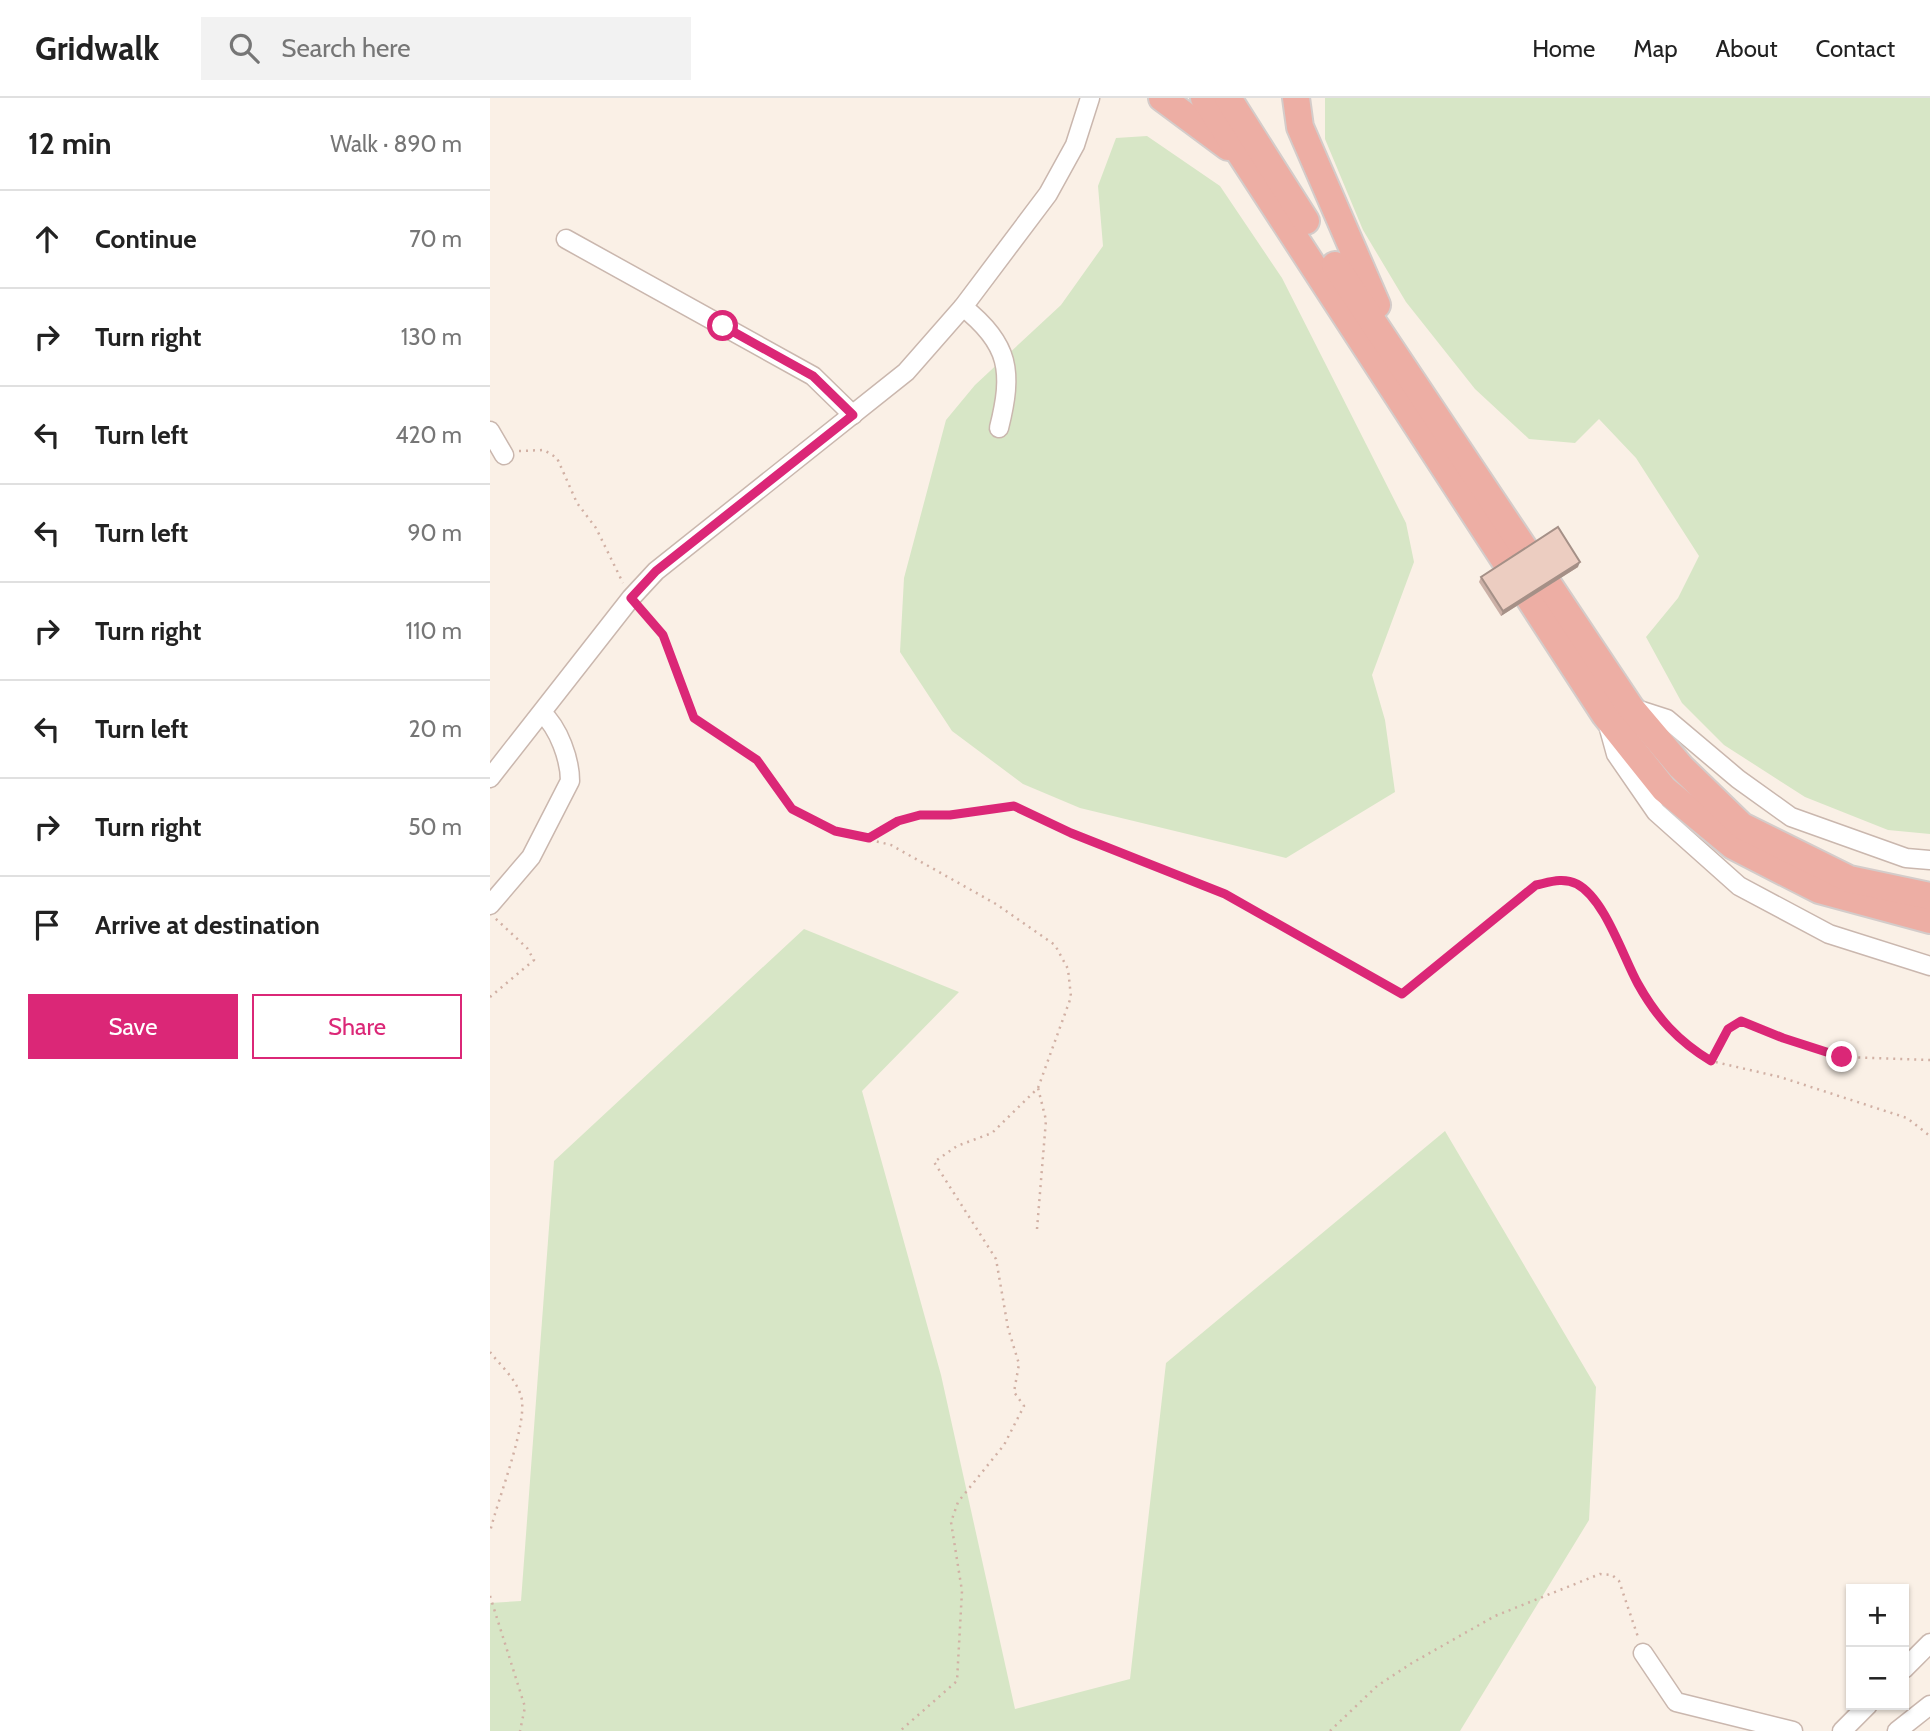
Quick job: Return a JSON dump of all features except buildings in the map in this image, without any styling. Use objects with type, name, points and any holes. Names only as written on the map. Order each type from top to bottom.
[{"type":"highway","points":[[1162,98],[1244,160]]},
{"type":"highway","points":[[1205,98],[1605,715],[1664,789],[1733,846],[1819,890],[1930,920]]},
{"type":"highway","points":[[1228,98],[1314,233],[1631,708],[1681,767],[1742,826],[1849,879],[1930,896]]},
{"type":"highway","points":[[1296,98],[1300,127],[1408,374]]},
{"type":"street","points":[[490,778],[631,598],[656,571],[906,372],[963,307],[1048,194],[1075,145],[1090,98]]},
{"type":"street","points":[[566,239],[813,376],[853,415]]},
{"type":"street","points":[[963,307],[985,325],[999,343],[1005,362],[1008,391],[999,428]]},
{"type":"street","points":[[490,431],[505,454]]},
{"type":"street","points":[[1631,708],[1667,719],[1738,779],[1791,817],[1906,858],[1930,860]]},
{"type":"street","points":[[490,905],[531,857],[570,781],[570,768],[554,729],[542,713]]},
{"type":"street","points":[[1605,715],[1616,754],[1656,812],[1739,886],[1829,934],[1930,966]]},
{"type":"street","points":[[1909,1664],[1930,1643]]},
{"type":"street","points":[[1643,1653],[1676,1702],[1793,1731]]},
{"type":"street","points":[[1897,1731],[1930,1705]]},
{"type":"street","points":[[1849,1730],[1864,1710]]},
{"type":"path","points":[[505,454],[525,449],[544,450],[557,458],[577,503],[596,528],[631,598],[663,635],[694,718],[757,760],[792,809],[835,831],[869,838],[928,865],[996,904],[1055,945],[1068,969],[1071,997],[1038,1088],[992,1133],[957,1146],[934,1162],[996,1259],[1018,1364],[1014,1392],[1024,1406],[1004,1445],[958,1502],[951,1522],[962,1591],[957,1681],[900,1731]]},
{"type":"path","points":[[869,838],[898,821],[920,815],[950,815],[1014,806],[1071,833],[1225,894],[1402,994],[1536,885],[1561,879],[1579,885],[1597,905],[1657,1013],[1682,1043],[1711,1061],[1780,1077],[1907,1118],[1930,1136]]},
{"type":"path","points":[[490,914],[527,948],[534,960],[490,997]]},
{"type":"path","points":[[1711,1061],[1728,1029],[1741,1021],[1842,1057],[1930,1060]]},
{"type":"path","points":[[1037,1229],[1046,1120],[1038,1088]]},
{"type":"path","points":[[490,1352],[518,1386],[522,1399],[522,1420],[490,1532]]},
{"type":"path","points":[[1330,1731],[1377,1686],[1412,1663],[1495,1616],[1600,1574],[1612,1575],[1619,1581],[1643,1653]]},
{"type":"path","points":[[490,1596],[525,1707],[520,1731]]},
{"type":"green space","points":[[1325,98],[1930,98],[1930,834],[1888,830],[1805,797],[1724,745],[1682,703],[1646,637],[1678,598],[1699,556],[1636,458],[1599,419],[1575,443],[1529,439],[1475,389],[1406,302],[1363,230],[1325,139]]},
{"type":"green space","points":[[1147,136],[1220,186],[1282,278],[1406,523],[1414,562],[1372,675],[1385,720],[1395,792],[1286,858],[1080,808],[1023,784],[952,731],[900,652],[904,578],[946,420],[975,385],[1061,305],[1103,246],[1098,186],[1116,138]]},
{"type":"green space","points":[[804,929],[959,992],[862,1091],[941,1375],[1015,1709],[1130,1679],[1166,1363],[1445,1131],[1596,1387],[1589,1520],[1460,1731],[490,1731],[490,1603],[521,1601],[554,1161]]},
{"type":"route","points":[[723,326],[813,376],[853,415],[656,571],[631,598],[663,635],[694,718],[757,760],[792,809],[807,819],[835,831],[869,838],[898,821],[920,815],[950,815],[1014,806],[1071,833],[1225,894],[1402,994],[1536,885],[1561,879],[1579,885],[1597,905],[1638,984],[1657,1013],[1682,1043],[1711,1061],[1728,1029],[1741,1021],[1842,1057]]}]
